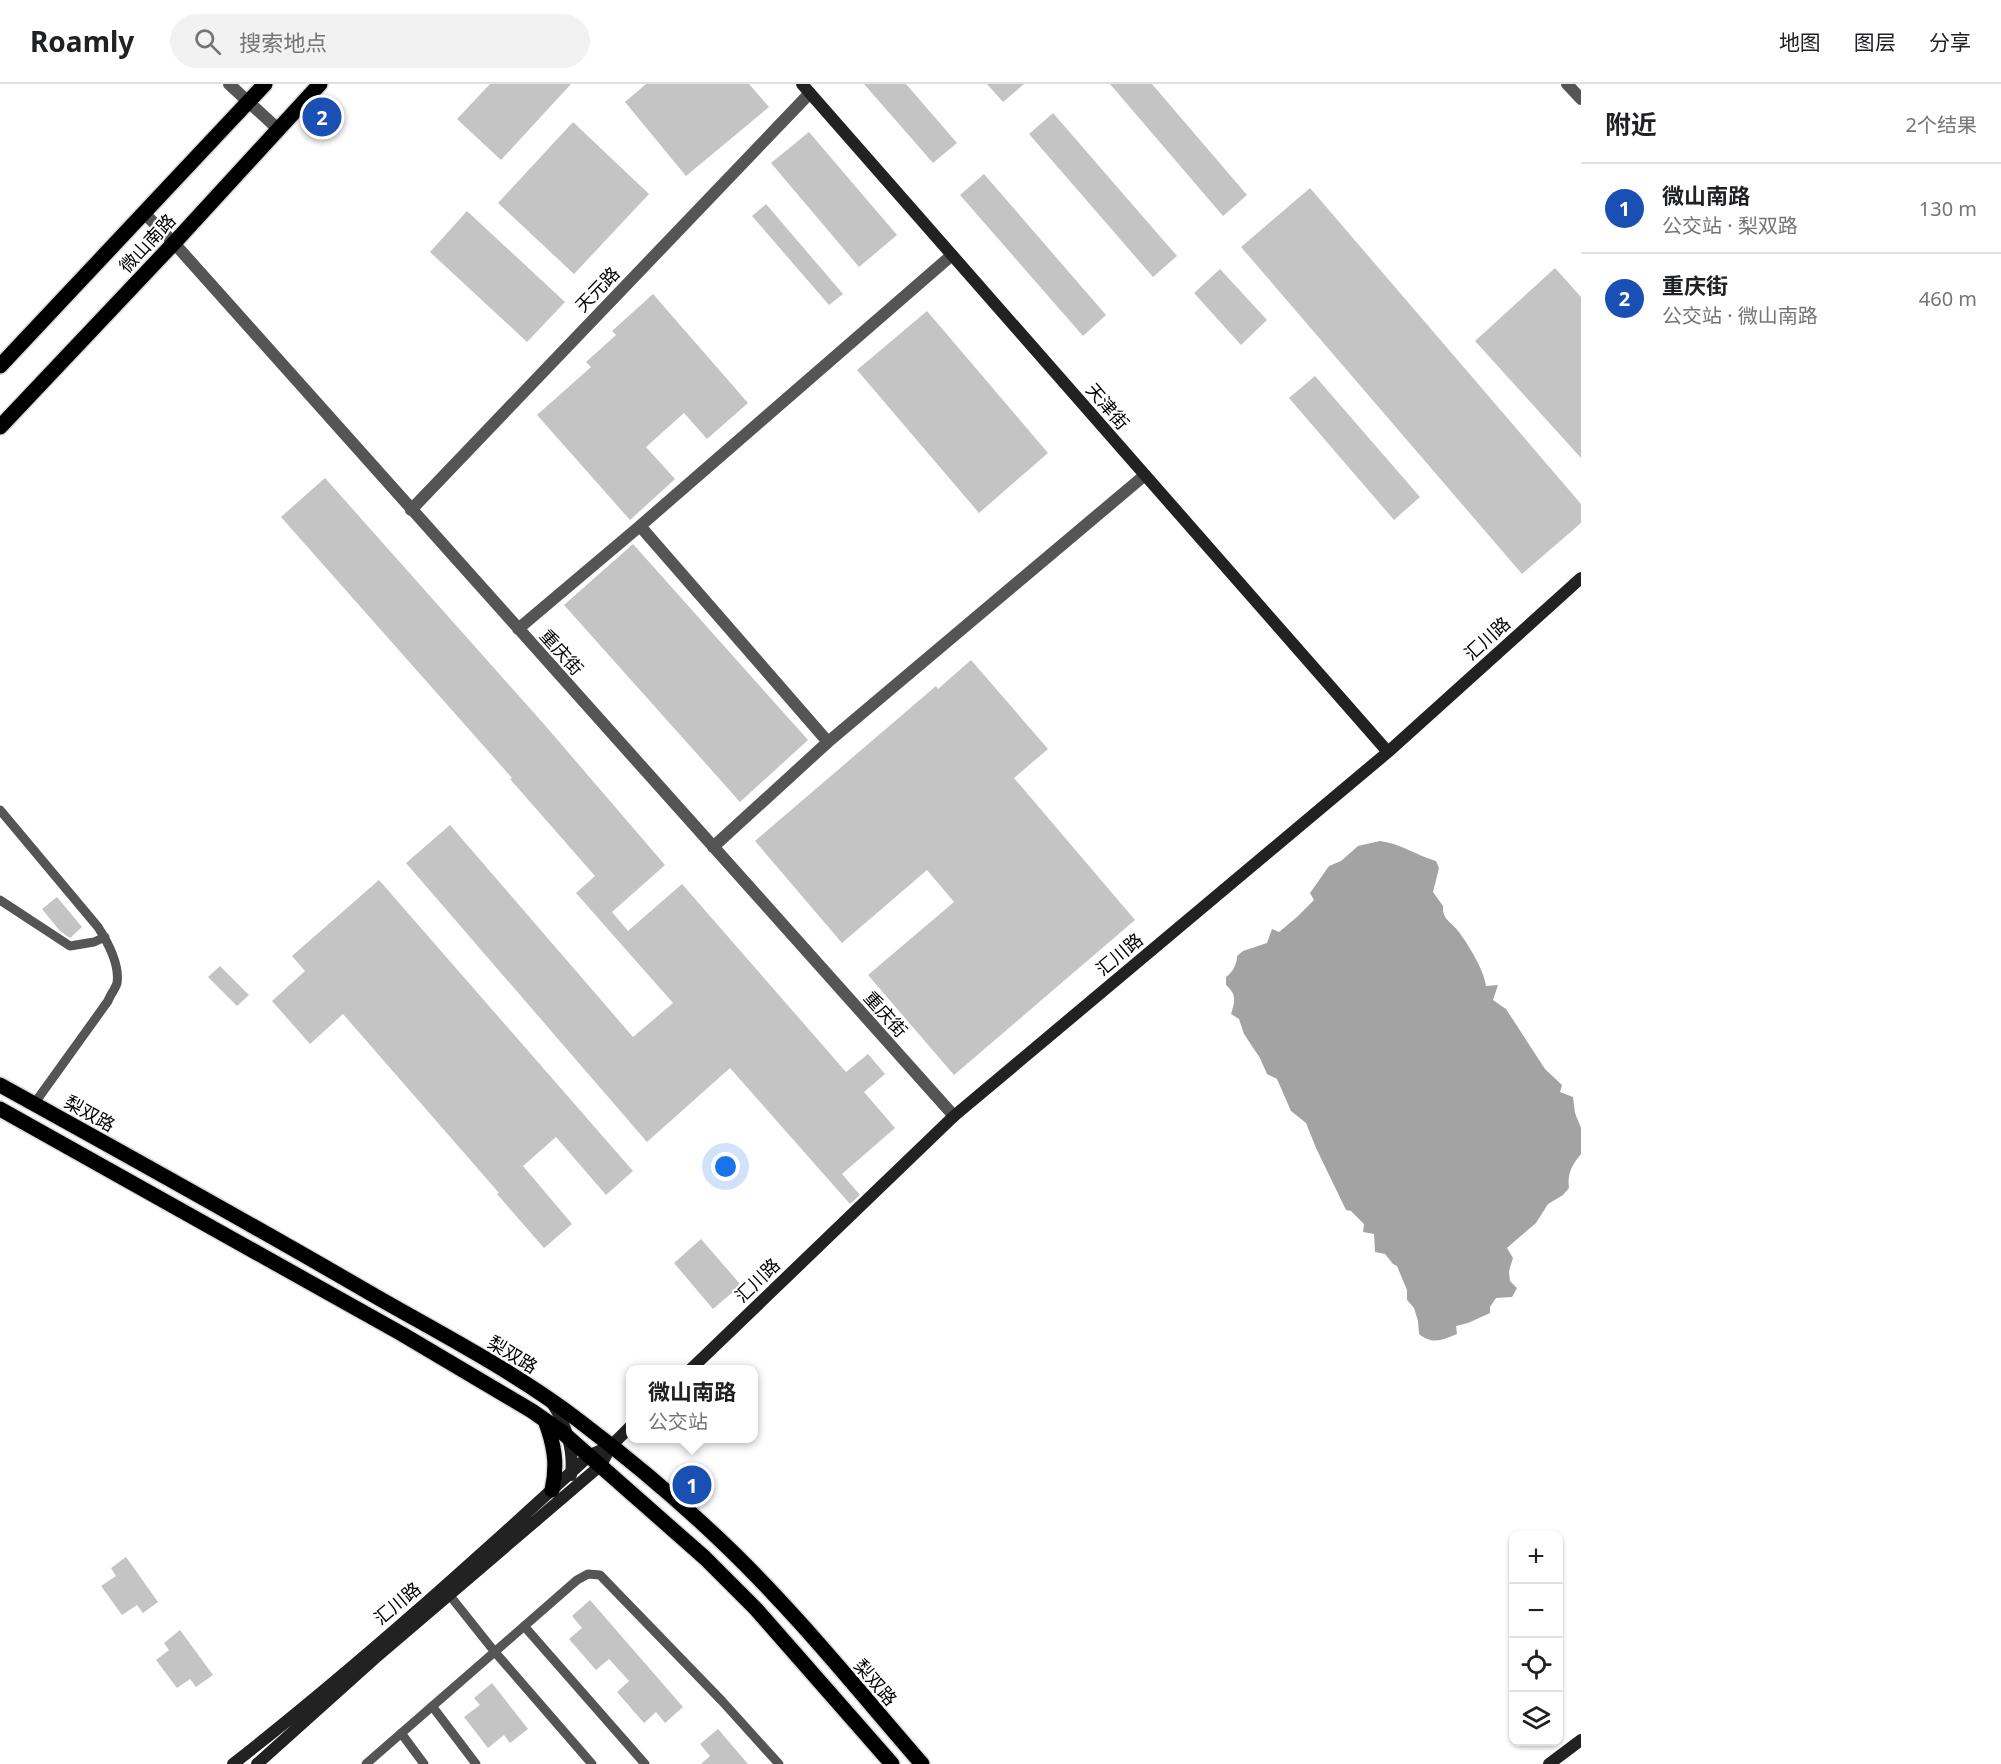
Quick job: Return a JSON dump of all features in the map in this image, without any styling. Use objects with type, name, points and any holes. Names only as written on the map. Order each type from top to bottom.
[{"type":"main road","name":"微山南路","points":[[0,366],[265,84]]},
{"type":"main road","name":"微山南路","points":[[0,427],[320,84]]},
{"type":"main road","name":"梨双路","points":[[0,1085],[332,1271],[488,1361],[551,1401],[611,1446],[682,1505],[750,1570],[922,1764]]},
{"type":"main road","points":[[0,1109],[382,1323],[545,1420],[567,1436],[705,1558],[756,1609],[892,1764]]},
{"type":"main road","points":[[545,1420],[556,1462],[557,1494]]},
{"type":"street","points":[[229,84],[278,129]]},
{"type":"street","points":[[1567,84],[1581,99]]},
{"type":"street","name":"天津街","points":[[806,88],[1388,752]]},
{"type":"street","name":"天元路","points":[[411,510],[806,88]]},
{"type":"street","name":"重庆街","points":[[143,212],[174,243],[954,1116]]},
{"type":"street","points":[[518,629],[952,255]]},
{"type":"street","points":[[713,847],[828,742],[1145,475]]},
{"type":"street","points":[[639,525],[828,742]]},
{"type":"street","name":"汇川路","points":[[695,1365],[954,1116],[1388,752],[1581,578]]},
{"type":"street","points":[[551,1401],[559,1413],[567,1436],[572,1472]]},
{"type":"street","name":"汇川路","points":[[257,1764],[626,1431]]},
{"type":"street","name":"汇川路","points":[[557,1494],[572,1472],[596,1460]]},
{"type":"street","name":"汇川路","points":[[233,1764],[447,1592]]},
{"type":"street","points":[[1549,1764],[1581,1740]]},
{"type":"lane","points":[[0,810],[98,927],[109,944],[115,963],[117,982],[108,1000],[34,1104]]},
{"type":"lane","points":[[0,900],[70,946],[94,942],[105,937]]},
{"type":"lane","points":[[366,1764],[494,1651],[577,1580],[588,1574],[600,1575],[722,1701],[779,1764]]},
{"type":"lane","points":[[447,1592],[494,1651],[592,1764]]},
{"type":"lane","points":[[524,1626],[645,1764]]},
{"type":"lane","points":[[432,1706],[476,1764]]},
{"type":"lane","points":[[401,1733],[424,1764]]},
{"type":"shaded area","points":[[1380,841],[1436,861],[1439,868],[1433,892],[1443,906],[1446,918],[1459,932],[1471,951],[1486,986],[1498,985],[1493,1000],[1506,1009],[1545,1069],[1562,1085],[1560,1092],[1573,1097],[1575,1113],[1581,1128],[1581,1154],[1571,1170],[1569,1188],[1563,1195],[1548,1204],[1536,1223],[1507,1248],[1513,1258],[1509,1271],[1510,1281],[1517,1288],[1512,1297],[1496,1298],[1490,1307],[1490,1313],[1456,1326],[1457,1334],[1438,1340],[1419,1334],[1414,1308],[1407,1300],[1407,1290],[1397,1266],[1385,1254],[1375,1252],[1374,1234],[1363,1232],[1364,1224],[1351,1211],[1346,1210],[1306,1123],[1291,1111],[1277,1079],[1267,1074],[1260,1058],[1244,1034],[1239,1019],[1231,1014],[1234,998],[1226,985],[1226,977],[1234,968],[1237,956],[1243,951],[1267,943],[1272,929],[1279,932],[1314,900],[1310,893],[1329,866],[1341,861],[1358,846]]},
{"type":"building","points":[[490,84],[571,84],[501,160],[457,119]]},
{"type":"building","points":[[646,84],[749,84],[769,107],[686,176],[625,102]]},
{"type":"building","points":[[864,84],[906,84],[957,143],[933,163]]},
{"type":"building","points":[[987,84],[1024,84],[1003,102]]},
{"type":"building","points":[[1110,84],[1152,84],[1247,195],[1223,216]]},
{"type":"building","points":[[1053,113],[1177,256],[1153,277],[1029,134]]},
{"type":"building","points":[[573,122],[649,194],[574,274],[498,203]]},
{"type":"building","points":[[809,132],[897,235],[859,267],[771,163]]},
{"type":"building","points":[[984,174],[1106,315],[1083,336],[960,195]]},
{"type":"building","points":[[1310,188],[1581,504],[1581,523],[1522,574],[1241,247]]},
{"type":"building","points":[[766,204],[843,294],[829,305],[752,216]]},
{"type":"building","points":[[467,211],[565,302],[527,342],[430,252]]},
{"type":"building","points":[[1555,268],[1581,297],[1581,458],[1475,341]]},
{"type":"building","points":[[1220,269],[1267,320],[1241,345],[1194,293]]},
{"type":"building","points":[[653,294],[748,403],[707,439],[684,413],[646,447],[675,479],[630,520],[537,415],[591,367],[586,362],[616,335],[612,331]]},
{"type":"building","points":[[927,311],[1048,453],[979,513],[857,370]]},
{"type":"building","points":[[1315,376],[1420,497],[1394,520],[1289,398]]},
{"type":"building","points":[[325,478],[543,723],[665,865],[612,912],[628,931],[682,884],[846,1072],[868,1054],[885,1074],[864,1092],[895,1128],[842,1174],[860,1195],[850,1204],[730,1068],[647,1142],[406,863],[450,825],[633,1037],[673,1003],[576,893],[595,876],[510,779],[512,778],[281,517]]},
{"type":"building","points":[[633,544],[808,740],[740,802],[564,605]]},
{"type":"building","points":[[971,660],[1048,749],[1014,778],[1135,920],[954,1075],[868,975],[954,902],[927,870],[842,943],[755,841],[936,686],[938,689]]},
{"type":"building","points":[[379,880],[633,1171],[606,1195],[556,1137],[523,1166],[572,1224],[544,1248],[343,1014],[310,1044],[272,1001],[305,971],[292,956]]},
{"type":"building","points":[[57,897],[82,927],[70,938],[60,931],[42,909]]},
{"type":"building","points":[[220,966],[249,995],[237,1006],[208,977]]},
{"type":"building","points":[[701,1239],[741,1285],[713,1309],[674,1263]]},
{"type":"building","points":[[126,1557],[158,1602],[143,1613],[137,1605],[122,1615],[101,1586],[116,1576],[111,1568]]},
{"type":"building","points":[[590,1600],[683,1707],[665,1723],[656,1712],[644,1723],[617,1692],[629,1681],[609,1659],[596,1670],[569,1639],[582,1628],[572,1616]]},
{"type":"building","points":[[180,1630],[213,1675],[196,1687],[190,1679],[177,1688],[156,1660],[169,1650],[164,1643]]},
{"type":"building","points":[[492,1683],[528,1729],[510,1743],[504,1735],[488,1748],[464,1717],[480,1705],[474,1698]]},
{"type":"building","points":[[718,1729],[748,1764],[701,1764],[710,1756],[700,1744]]},
{"type":"place","name":"重庆街","points":[[322,117]]},
{"type":"place","name":"微山南路","points":[[692,1485]]}]
